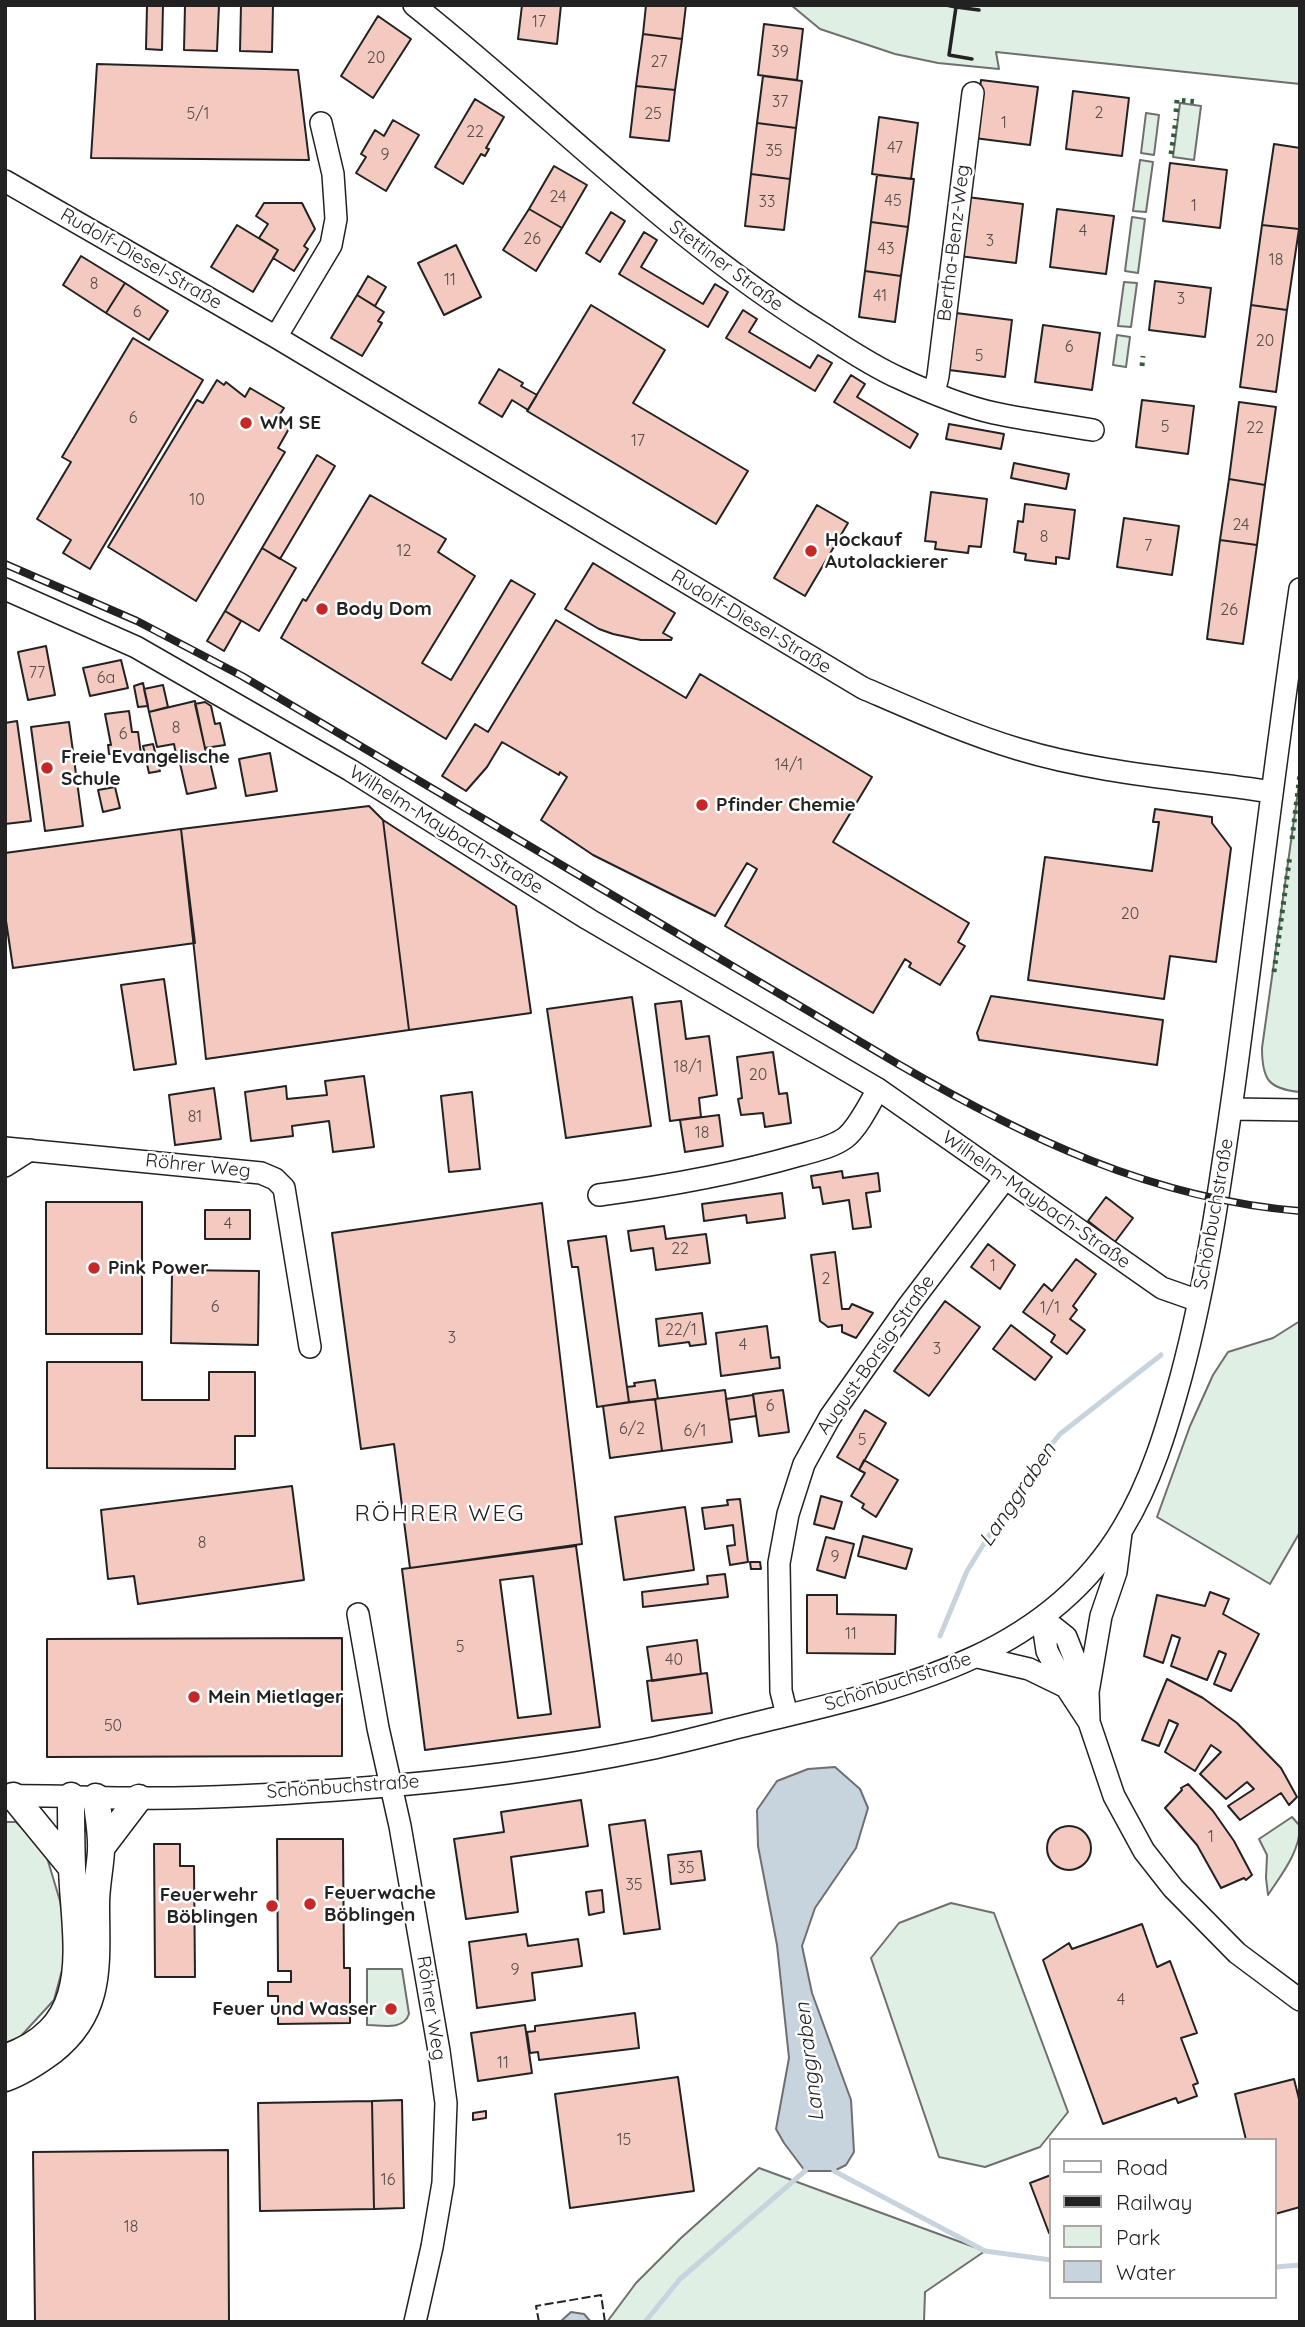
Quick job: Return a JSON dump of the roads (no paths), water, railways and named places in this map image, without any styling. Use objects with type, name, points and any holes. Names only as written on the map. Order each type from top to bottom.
[{"type":"main road","points":[[9,1796],[72,1868]]},
{"type":"main road","points":[[5,2078],[18,2074],[67,2039],[81,2022],[92,1992],[97,1953],[96,1900],[101,1848],[83,1796]]},
{"type":"main road","points":[[5,2058],[37,2042],[52,2028],[74,1989],[78,1962],[72,1868],[83,1796]]},
{"type":"main road","points":[[101,1848],[139,1798]]},
{"type":"street","name":"Stettiner Straße","points":[[414,5],[558,125],[670,225],[728,271],[785,311],[859,356],[934,393],[992,412],[1093,430]]},
{"type":"street","name":"Bertha-Benz-Weg","points":[[934,393],[973,93]]},
{"type":"street","points":[[276,337],[331,245],[337,219],[334,185],[321,123]]},
{"type":"street","name":"Rudolf-Diesel-Straße","points":[[5,181],[276,337],[863,688],[1017,749],[1093,765],[1272,792]]},
{"type":"street","name":"Wilhelm-Maybach-Straße","points":[[5,589],[136,647],[350,770],[588,919],[878,1089],[1162,1288],[1199,1301]]},
{"type":"street","name":"Schönbuchstraße","points":[[9,1796],[139,1798],[336,1790],[496,1774],[649,1749],[907,1682],[978,1657],[1042,1618],[1097,1564],[1121,1533],[1136,1506],[1174,1405],[1199,1301],[1224,1168],[1300,589]]},
{"type":"street","points":[[599,1195],[737,1173],[824,1148],[845,1138],[878,1089]]},
{"type":"street","points":[[1231,1109],[1300,1110]]},
{"type":"street","name":"Röhrer Weg","points":[[5,1148],[261,1173],[275,1179],[284,1188],[310,1346]]},
{"type":"street","points":[[5,1166],[30,1150]]},
{"type":"street","name":"August-Borsig-Straße","points":[[787,1715],[781,1690],[779,1563],[788,1514],[804,1464],[830,1417],[909,1305],[1005,1179]]},
{"type":"street","points":[[1089,1722],[1088,1692],[1101,1616],[1116,1572],[1121,1533]]},
{"type":"street","name":"Röhrer Weg","points":[[358,1614],[400,1826],[446,2102],[443,2183],[415,2322]]},
{"type":"street","points":[[1042,1618],[1066,1637],[1088,1692]]},
{"type":"street","points":[[1042,1618],[1047,1651],[1089,1722],[1114,1796],[1144,1851],[1174,1888],[1237,1953],[1300,2000]]},
{"type":"street","points":[[978,1657],[1029,1669],[1066,1687]]},
{"type":"water","points":[[835,1767],[860,1789],[868,1808],[856,1848],[815,1908],[802,1946],[812,1993],[851,2100],[854,2152],[846,2165],[834,2171],[805,2171],[776,2129],[789,2058],[777,1945],[758,1846],[757,1810],[777,1781],[808,1769]]},
{"type":"water","points":[[571,2312],[584,2314],[591,2322],[560,2322]]},
{"type":"waterway","name":"Langgraben","points":[[940,1636],[967,1571],[1039,1460],[1060,1434],[1161,1355]]},
{"type":"waterway","name":"Langgraben","points":[[645,2322],[680,2279],[805,2171],[808,2164]]},
{"type":"waterway","points":[[833,2167],[834,2171],[985,2251],[1050,2260]]},
{"type":"waterway","points":[[1277,2267],[1300,2265]]},
{"type":"railway","points":[[5,564],[137,621],[242,676],[898,1064],[993,1116],[1091,1160],[1141,1178],[1192,1193],[1245,1204],[1300,1211]]},
{"type":"place","name":"WM SE","points":[[246,423]]},
{"type":"place","name":"Hockauf Autolackierer","points":[[811,551]]},
{"type":"place","name":"Body Dom","points":[[322,609]]},
{"type":"place","name":"Freie Evangelische Schule","points":[[47,768]]},
{"type":"place","name":"Pfinder Chemie","points":[[702,805]]},
{"type":"place","name":"Pink Power","points":[[94,1268]]},
{"type":"place","name":"Mein Mietlager","points":[[194,1697]]},
{"type":"place","name":"Feuerwache Böblingen","points":[[310,1904]]},
{"type":"place","name":"Feuerwehr Böblingen","points":[[272,1906]]},
{"type":"place","name":"Feuer und Wasser","points":[[391,2009]]},
{"type":"district","name":"RÖHRER WEG","points":[[440,1514]]}]
